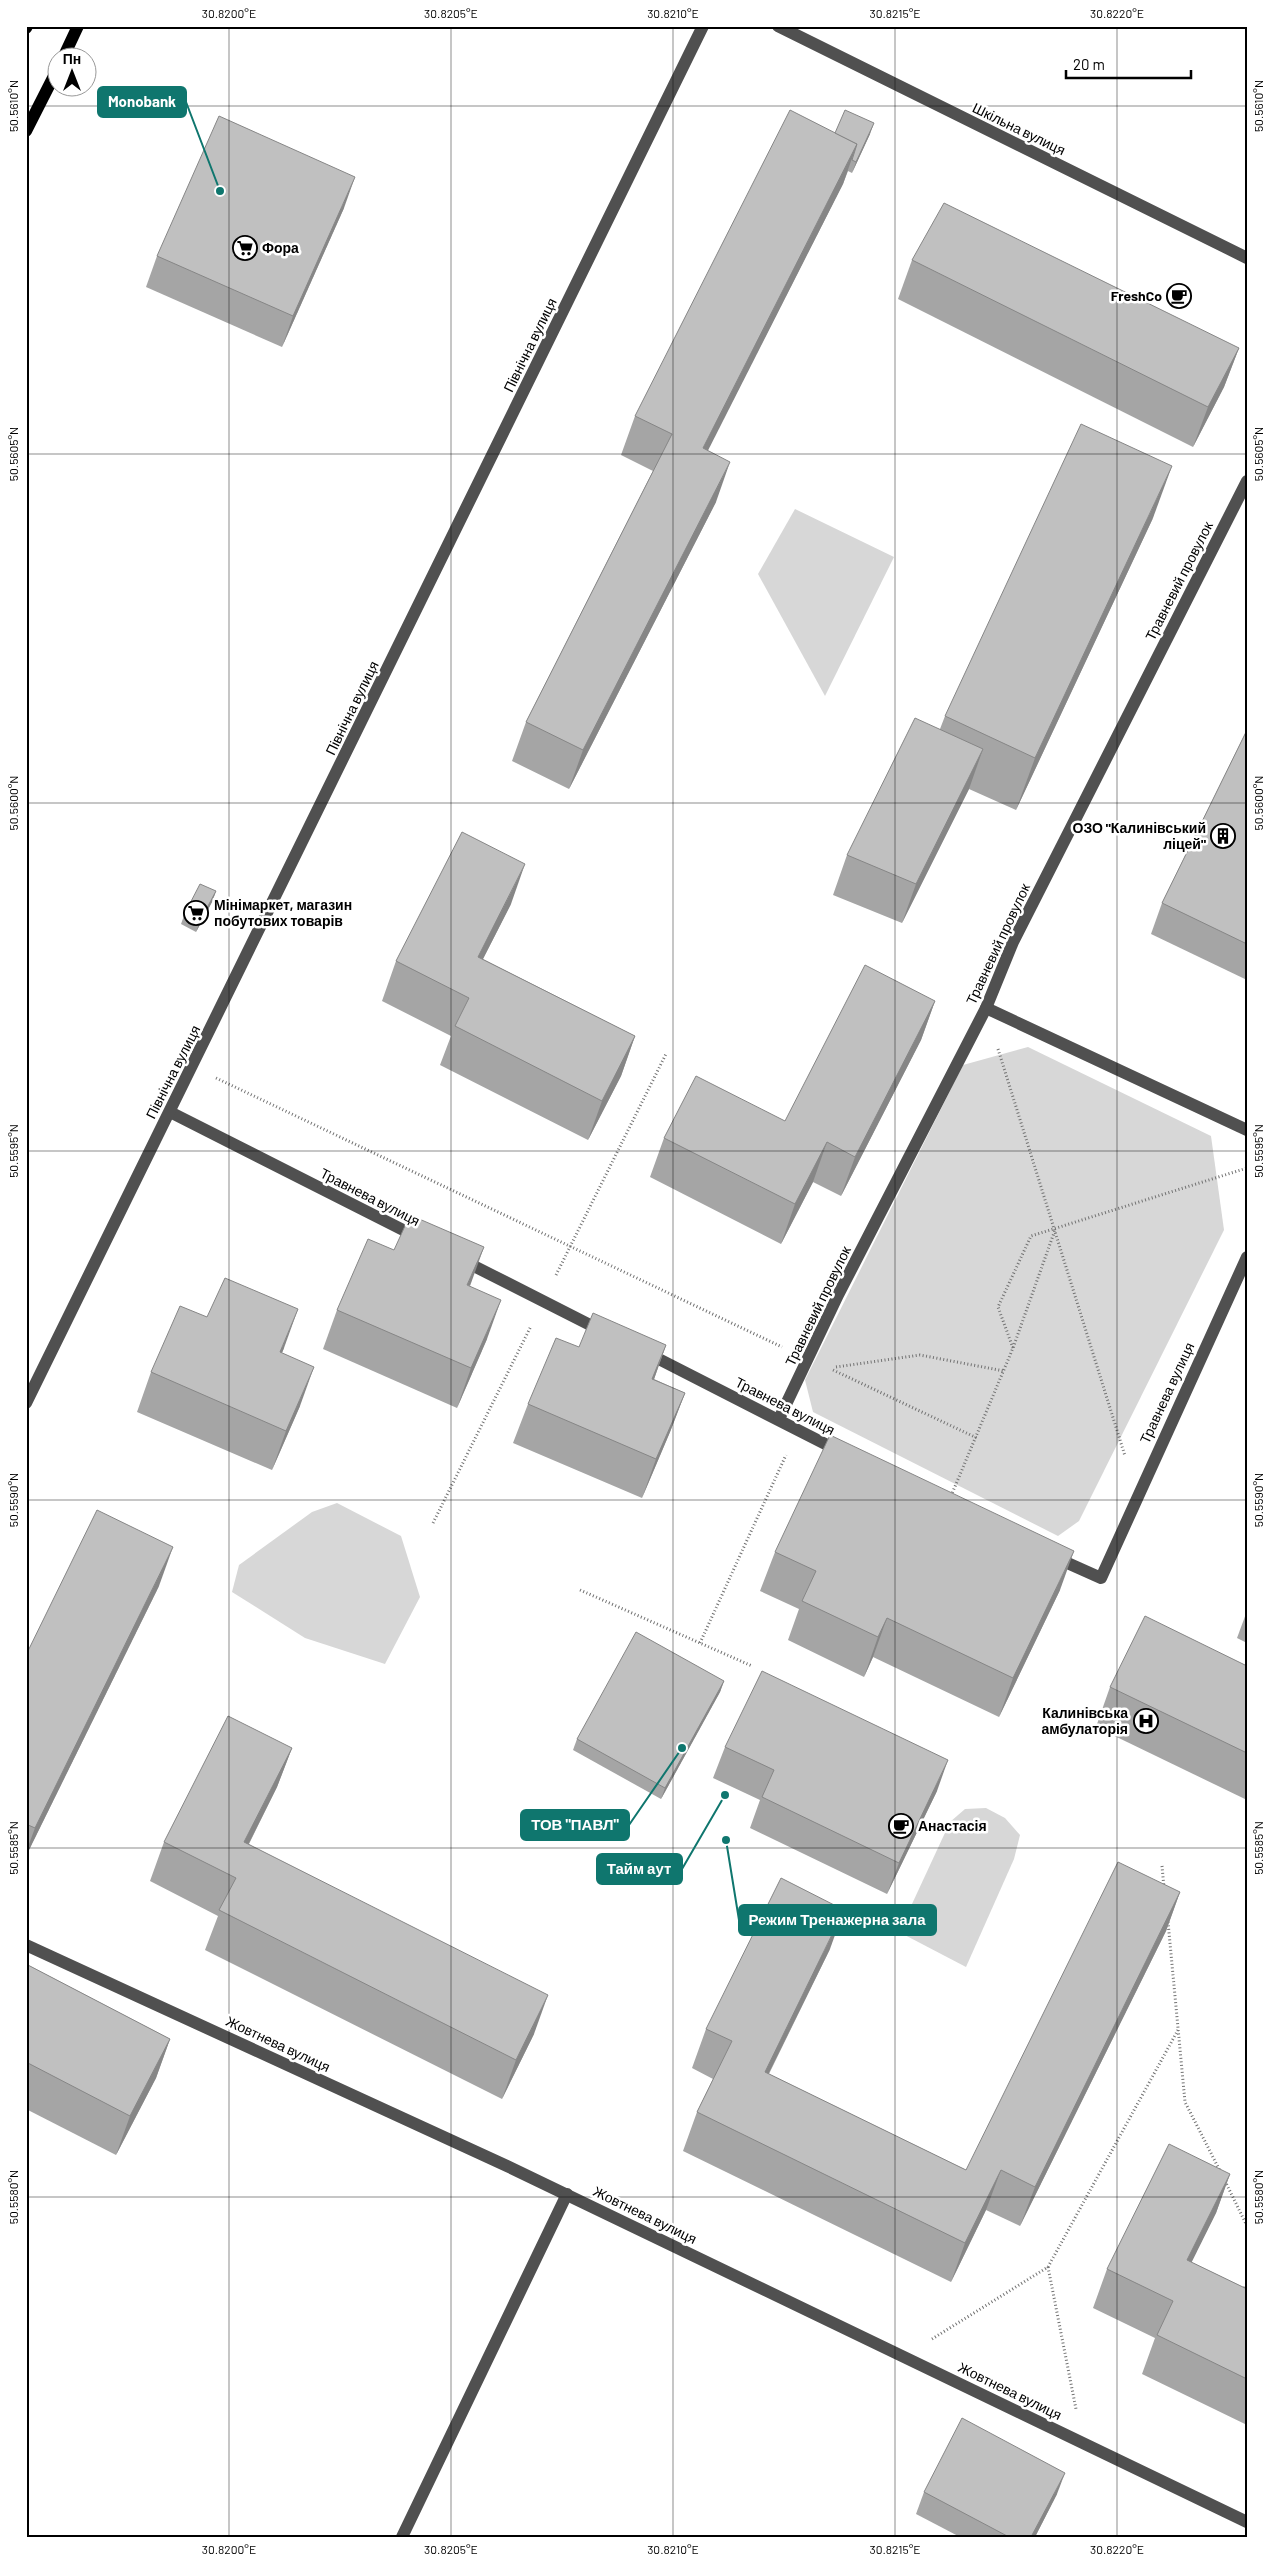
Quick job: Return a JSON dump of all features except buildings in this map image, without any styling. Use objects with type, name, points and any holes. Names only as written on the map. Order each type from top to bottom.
[{"type":"main road","points":[[68,48],[78,26]]},
{"type":"main road","points":[[26,131],[48,88]]},
{"type":"street","name":"Північна вулиця","points":[[26,1403],[193,1068],[703,26]]},
{"type":"street","name":"Шкільна вулиця","points":[[778,26],[1247,258]]},
{"type":"street","name":"Травневий провулок","points":[[779,1419],[809,1360],[838,1295],[986,1008],[1013,942],[1247,481]]},
{"type":"street","points":[[986,1008],[1247,1130]]},
{"type":"street","name":"Травнева вулиця","points":[[170,1112],[428,1242]]},
{"type":"street","points":[[454,1256],[613,1336]]},
{"type":"street","name":"Травнева вулиця","points":[[1041,1550],[1100,1578],[1247,1257]]},
{"type":"street","name":"Травнева вулиця","points":[[639,1349],[850,1457]]},
{"type":"street","name":"Жовтнева вулиця","points":[[26,1945],[567,2194],[1247,2522]]},
{"type":"street","points":[[402,2537],[567,2194]]},
{"type":"path","points":[[986,1008],[1137,1494]]},
{"type":"path","points":[[193,1068],[809,1360]]},
{"type":"path","points":[[1013,1348],[998,1306],[1031,1236],[1247,1168]]},
{"type":"path","points":[[950,1497],[977,1438],[1004,1371],[1055,1229]]},
{"type":"path","points":[[977,1438],[828,1368],[920,1355],[1004,1371]]},
{"type":"path","points":[[700,1643],[798,1430]]},
{"type":"path","points":[[580,1590],[752,1666]]},
{"type":"path","points":[[1162,1866],[1165,1895]]},
{"type":"path","points":[[1167,1914],[1185,2102],[1247,2226]]},
{"type":"path","points":[[905,2357],[1048,2267],[1178,2030]]},
{"type":"path","points":[[1048,2267],[1082,2442]]},
{"type":"path","points":[[1242,2292],[1247,2283]]},
{"type":"shaded area","points":[[795,509],[894,557],[825,696],[758,574]]},
{"type":"shaded area","points":[[1028,1047],[1211,1136],[1224,1230],[1079,1521],[1058,1536],[813,1412],[805,1380],[963,1065]]},
{"type":"shaded area","points":[[337,1503],[401,1536],[420,1597],[385,1664],[305,1638],[232,1592],[239,1565],[312,1512]]},
{"type":"shaded area","points":[[986,1808],[1005,1818],[1020,1835],[1014,1859],[966,1967],[899,1932],[950,1822],[965,1809]]},
{"type":"place","name":"Monobank","points":[[220,191]]},
{"type":"place","name":"Фора","points":[[245,248]]},
{"type":"place","name":"FreshCo","points":[[1179,296]]},
{"type":"place","name":"ОЗО \"Калинівський ліцей\"","points":[[1223,836]]},
{"type":"place","name":"Мінімаркет, магазин побутових товарів","points":[[196,913]]},
{"type":"place","name":"Калинівська амбулаторія","points":[[1146,1721]]},
{"type":"place","name":"ТОВ \"ПАВЛ\"","points":[[682,1748]]},
{"type":"place","name":"Тайм аут","points":[[725,1795]]},
{"type":"place","name":"Анастасія","points":[[901,1826]]},
{"type":"place","name":"Режим Тренажерна зала","points":[[726,1840]]}]
